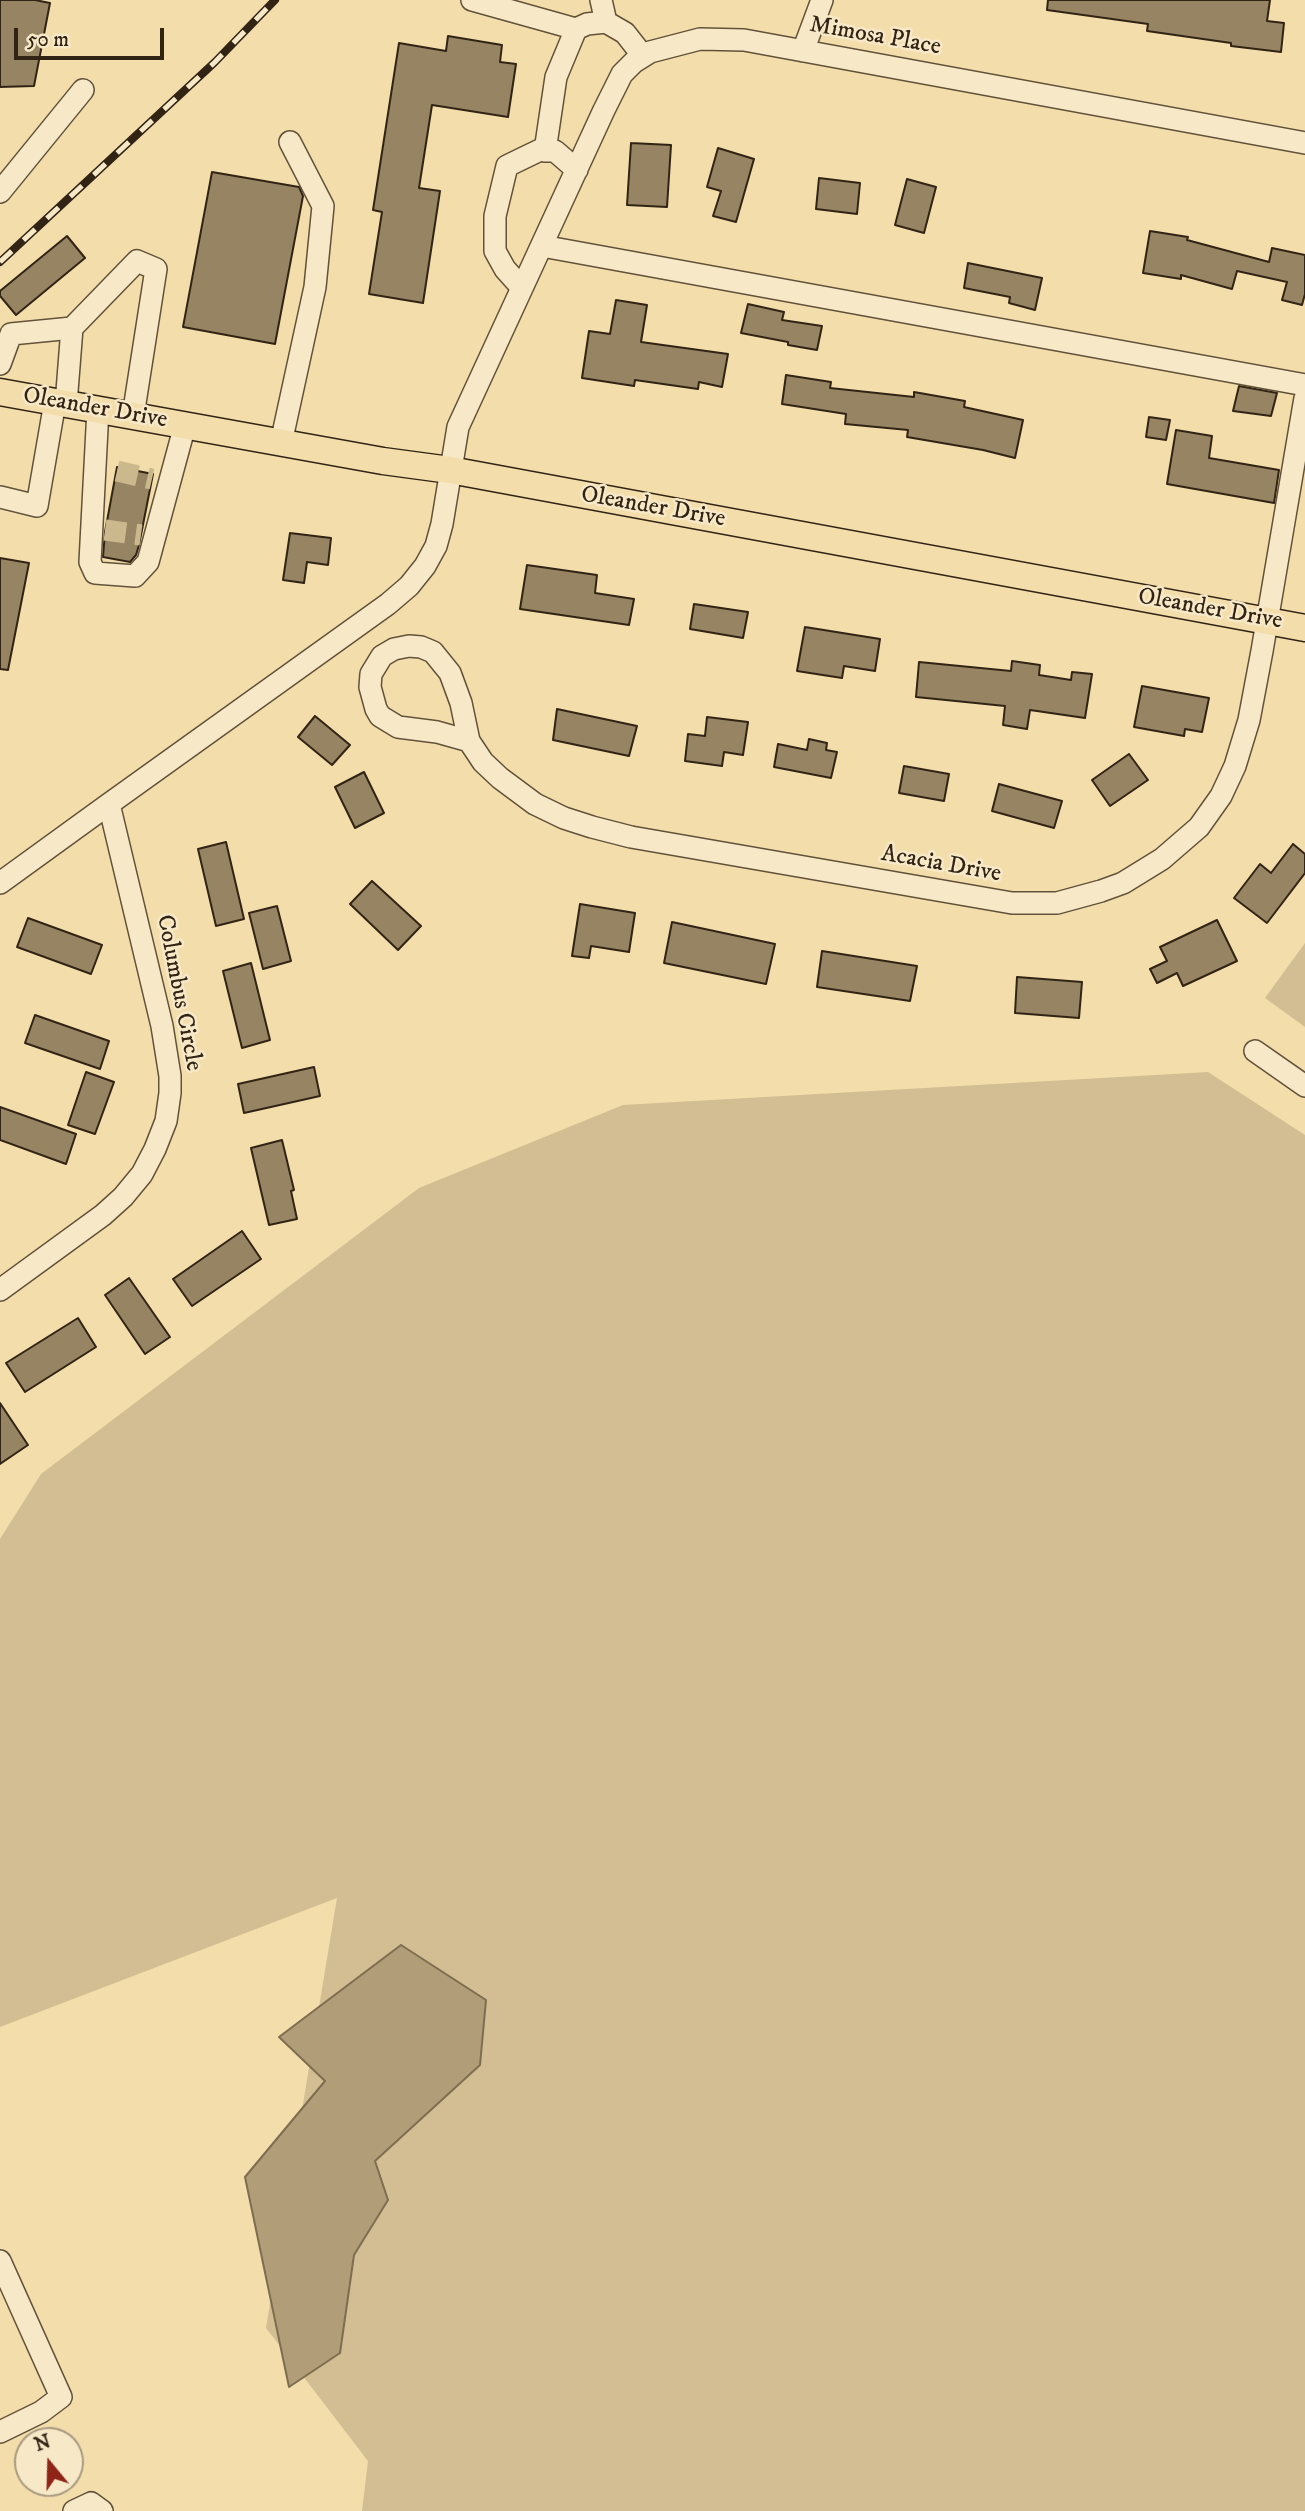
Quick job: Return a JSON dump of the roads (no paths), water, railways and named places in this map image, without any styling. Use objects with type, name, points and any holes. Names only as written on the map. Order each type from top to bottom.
[{"type":"main road","name":"Oleander Drive","points":[[0,392],[281,443],[450,470],[1305,628]]},
{"type":"street","points":[[472,0],[576,29]]},
{"type":"street","points":[[601,0],[607,22]]},
{"type":"street","points":[[803,51],[822,0]]},
{"type":"street","points":[[545,151],[556,78],[576,29],[587,23],[607,22],[625,33],[643,56]]},
{"type":"street","name":"Mimosa Place","points":[[450,470],[458,427],[622,74],[643,56],[663,47],[700,38],[744,40],[1305,143]]},
{"type":"street","points":[[0,192],[83,90]]},
{"type":"street","points":[[281,443],[315,287],[323,206],[290,142]]},
{"type":"street","points":[[522,288],[505,269],[495,251],[495,216],[507,166],[540,150],[555,151],[576,170]]},
{"type":"street","points":[[542,246],[1305,385]]},
{"type":"street","points":[[0,497],[37,506],[60,403],[72,328],[137,261],[156,269],[132,416]]},
{"type":"street","points":[[0,364],[11,334],[72,328]]},
{"type":"street","name":"Acacia Drive","points":[[468,741],[437,732],[398,727],[380,716],[370,687],[371,674],[382,656],[394,649],[409,646],[433,652],[442,661],[456,687],[468,741],[483,761],[535,804],[564,818],[631,837],[972,898],[1012,903],[1057,903],[1101,891],[1143,872],[1180,844],[1212,811],[1229,781],[1249,720],[1305,398]]},
{"type":"street","points":[[98,410],[105,476],[99,529],[90,562],[95,573],[135,576],[148,562],[148,537],[159,487],[185,425]]},
{"type":"street","points":[[0,883],[363,622],[409,586],[436,546],[450,470]]},
{"type":"street","name":"Columbus Circle","points":[[0,1290],[103,1215],[122,1197],[142,1174],[166,1121],[170,1076],[162,1026],[109,804]]},
{"type":"street","points":[[1255,1051],[1305,1086]]},
{"type":"street","points":[[0,2261],[61,2398],[41,2412],[0,2432]]},
{"type":"street","points":[[74,2511],[91,2503],[102,2511]]},
{"type":"tunnel","points":[[117,471],[152,479]]},
{"type":"tunnel","points":[[105,530],[141,535]]},
{"type":"railway","points":[[0,262],[215,62],[275,0]]}]
